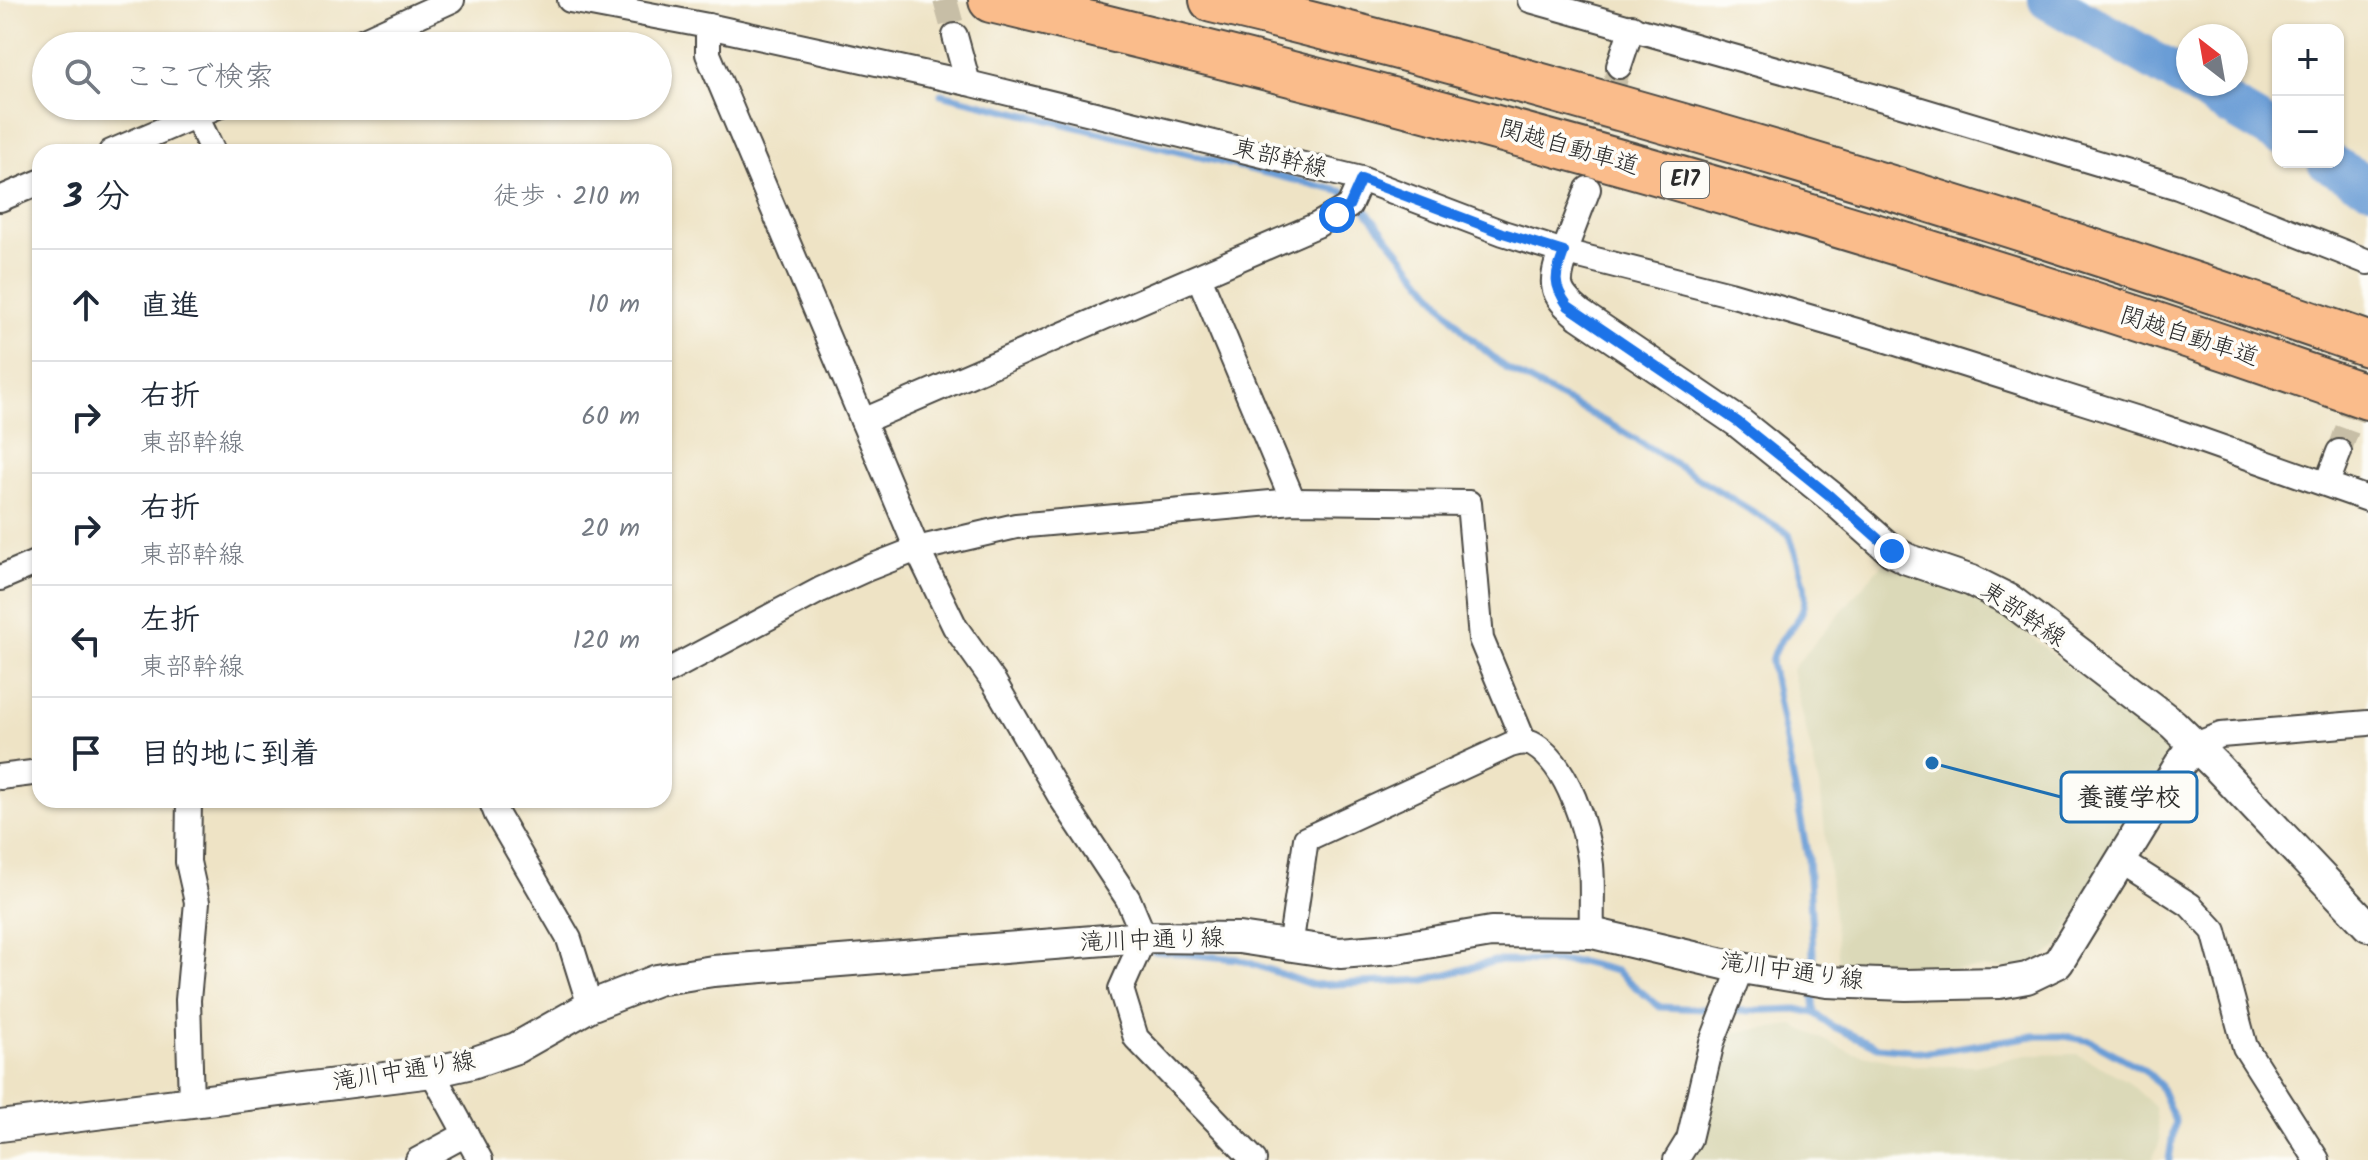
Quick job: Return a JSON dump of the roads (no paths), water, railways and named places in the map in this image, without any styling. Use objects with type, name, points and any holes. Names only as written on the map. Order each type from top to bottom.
[{"type":"highway","name":"関越自動車道","points":[[991,0],[1233,58],[1684,180],[1985,269],[2368,397]]},
{"type":"highway","name":"関越自動車道","points":[[1212,0],[1472,66],[1708,133],[1995,220],[2368,344]]},
{"type":"street","points":[[382,32],[452,0]]},
{"type":"street","name":"東部幹線","points":[[570,0],[598,2],[968,83],[1564,252],[1555,277],[1561,296],[1580,315],[1738,422],[1892,551],[1972,581],[2010,600],[2173,724],[2368,926]]},
{"type":"street","points":[[1530,0],[2178,187],[2368,262]]},
{"type":"street","points":[[708,26],[708,54],[917,549],[955,627],[994,682],[1060,796],[1128,899],[1144,937],[1121,989],[1136,1038],[1254,1160]]},
{"type":"street","points":[[1619,66],[1632,27]]},
{"type":"street","points":[[955,36],[968,83]]},
{"type":"street","points":[[130,144],[186,120]]},
{"type":"street","points":[[208,120],[212,144]]},
{"type":"street","points":[[0,199],[32,185]]},
{"type":"street","points":[[1588,189],[1564,252],[1730,294],[1860,332],[2163,427],[2368,499]]},
{"type":"street","points":[[863,421],[1317,225],[1355,192]]},
{"type":"street","points":[[1199,277],[1293,501]]},
{"type":"street","points":[[2327,483],[2339,452]]},
{"type":"street","points":[[672,669],[820,590],[917,549],[1016,526],[1293,501],[1469,503],[1481,639],[1524,742]]},
{"type":"street","points":[[0,578],[32,564]]},
{"type":"street","points":[[2195,745],[2221,735],[2368,723]]},
{"type":"street","points":[[1290,947],[1306,839],[1510,745],[1524,742],[1535,745],[1557,768],[1579,808],[1591,865],[1592,933]]},
{"type":"street","name":"滝川中通り線","points":[[0,1126],[432,1072],[516,1048],[590,1006],[657,980],[713,971],[1144,937],[1239,938],[1340,953],[1391,949],[1491,932],[1592,933],[1741,968],[1812,979],[1906,985],[1999,983],[2027,978],[2058,963],[2180,764],[2195,745]]},
{"type":"street","points":[[0,777],[32,773]]},
{"type":"street","points":[[189,808],[188,862],[197,902],[188,1000],[191,1101]]},
{"type":"street","points":[[494,808],[569,939],[590,1006]]},
{"type":"street","points":[[2121,861],[2190,905],[2214,931],[2245,1047],[2317,1160]]},
{"type":"street","points":[[1676,1160],[1689,1139],[1712,1042],[1741,968]]},
{"type":"street","points":[[432,1072],[480,1160]]},
{"type":"street","points":[[418,1160],[466,1134]]},
{"type":"waterway","points":[[2048,0],[2176,74]]},
{"type":"waterway","points":[[941,94],[1344,192],[1364,208],[1466,334],[1507,369],[1617,428],[1789,534],[1804,585],[1804,605],[1797,621],[1777,646],[1771,662],[1808,858],[1814,972]]},
{"type":"waterway","points":[[2213,96],[2272,131]]},
{"type":"waterway","points":[[2338,168],[2368,185]]},
{"type":"waterway","points":[[1154,951],[1238,959],[1313,985],[1425,980],[1495,961],[1580,962],[1616,971],[1660,1007],[1745,1011],[1796,1009],[1815,1013],[1832,1026],[1878,1047],[1928,1052],[2033,1036],[2064,1036],[2091,1041],[2146,1071],[2159,1084],[2175,1121],[2169,1160]]},
{"type":"waterway","points":[[1813,989],[1815,1013]]},
{"type":"tunnel","points":[[945,0],[955,36]]},
{"type":"tunnel","points":[[1594,164],[1619,66]]},
{"type":"tunnel","points":[[2339,452],[2368,371]]},
{"type":"place","name":"養護学校","points":[[1932,763]]}]
